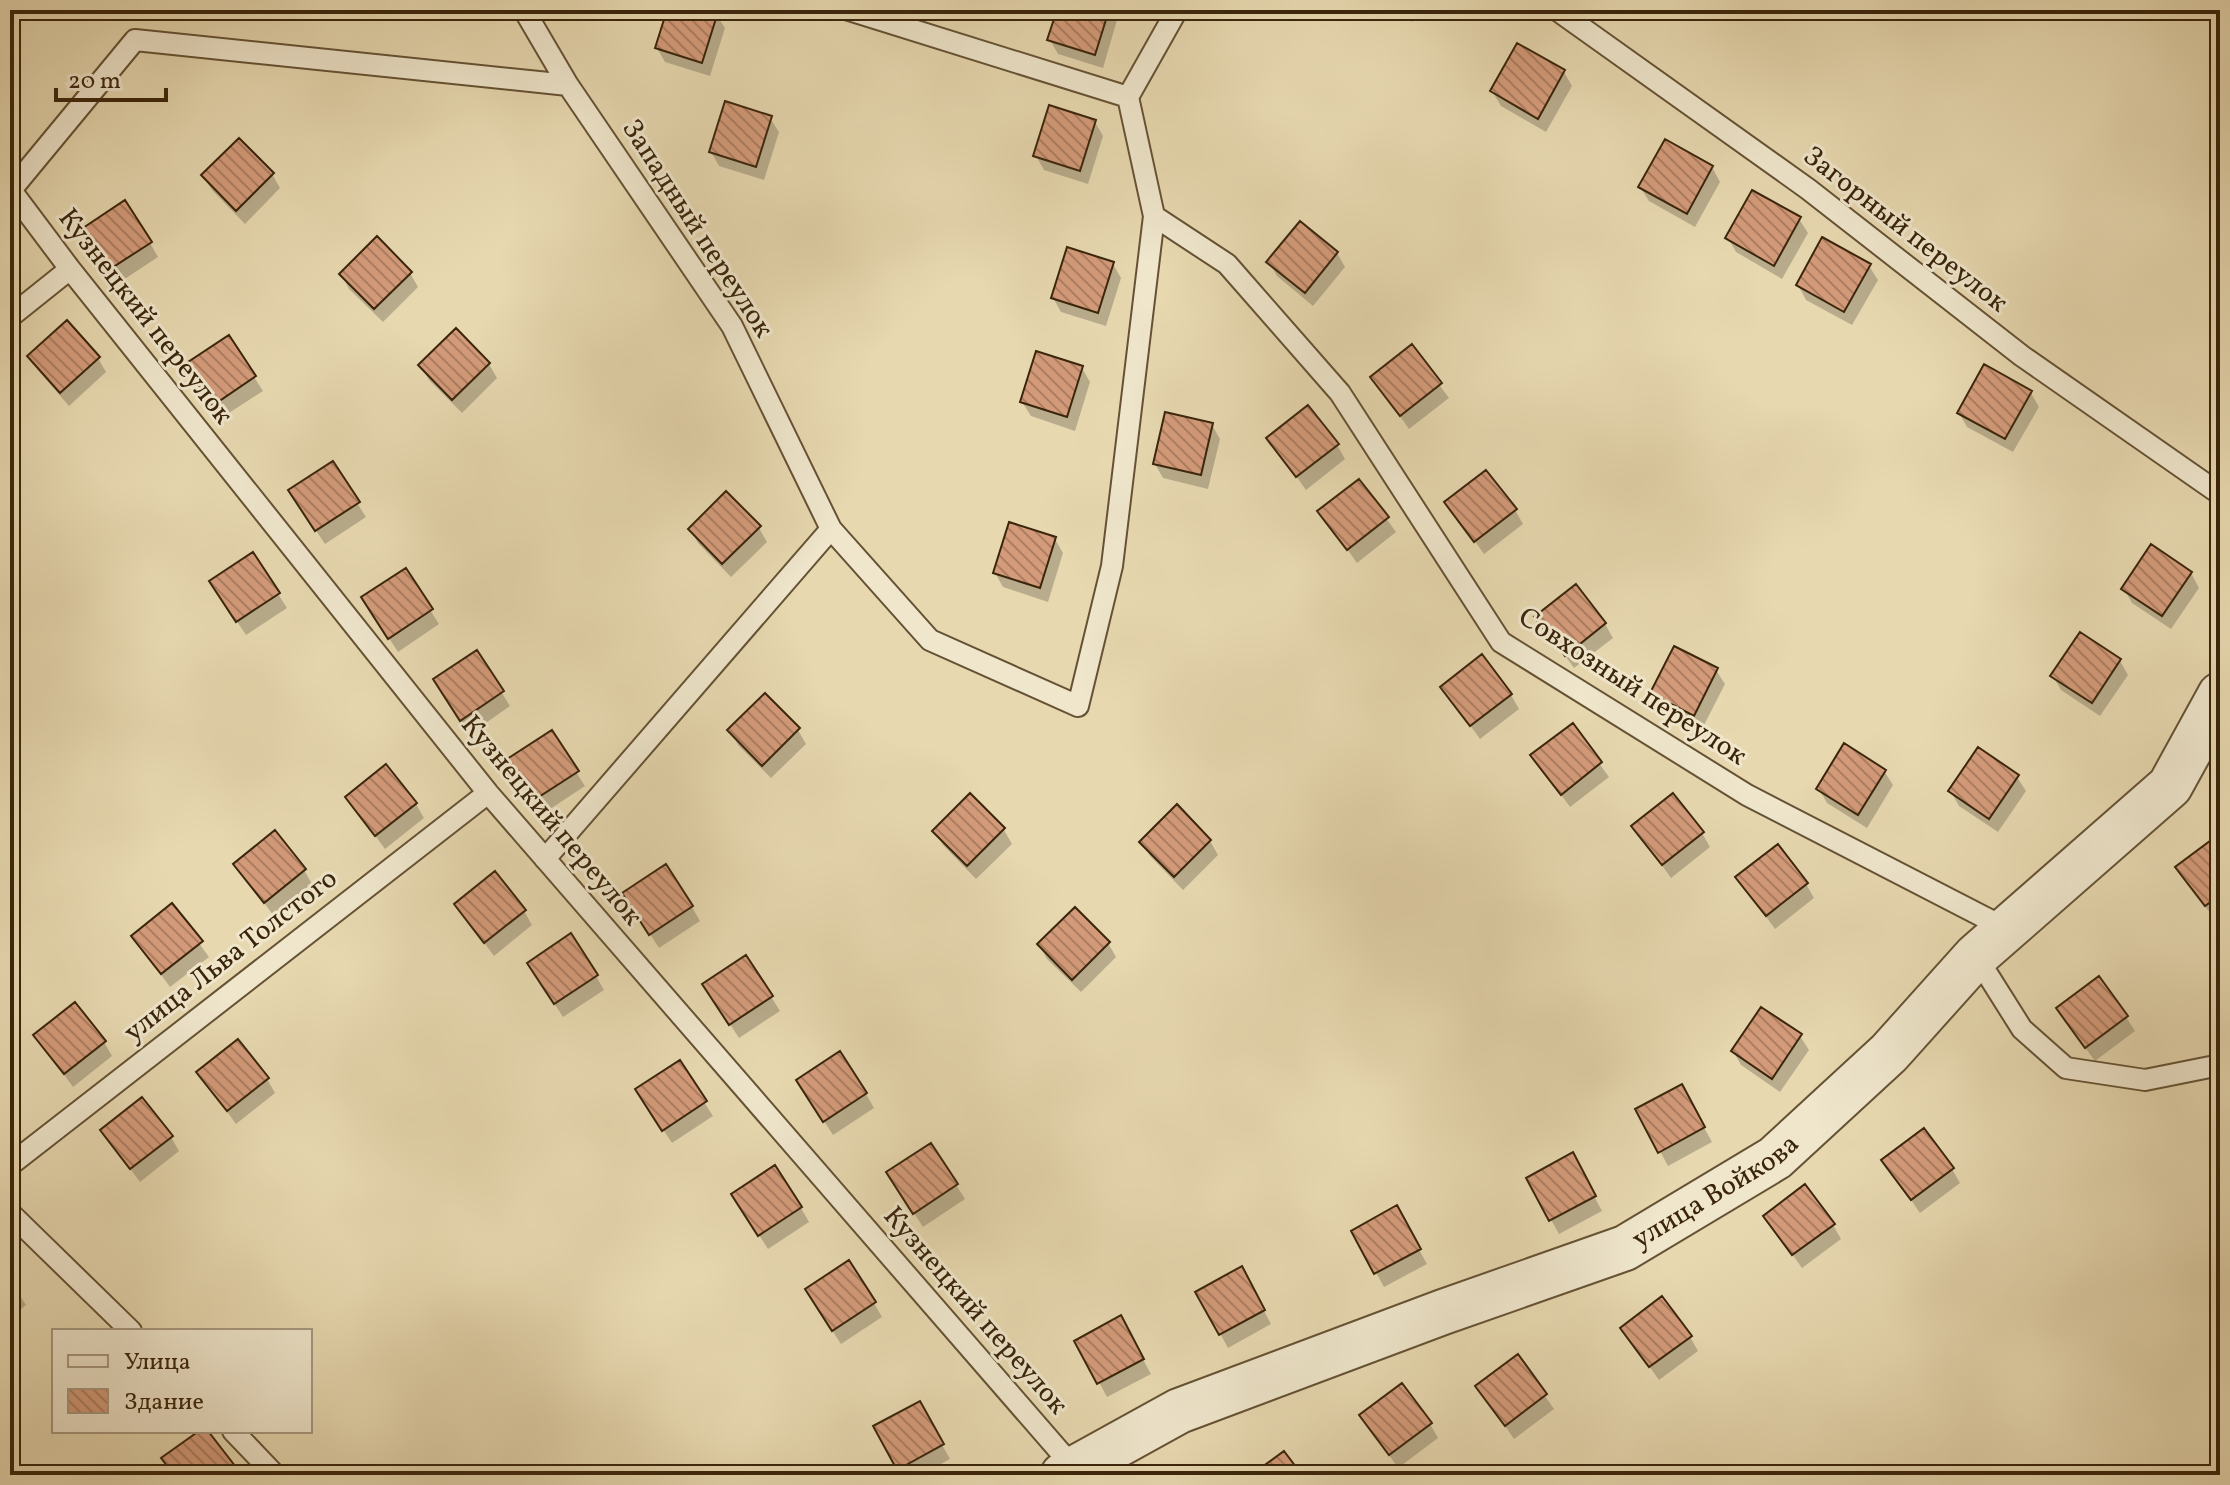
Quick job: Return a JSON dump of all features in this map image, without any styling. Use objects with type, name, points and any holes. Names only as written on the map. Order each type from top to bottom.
[{"type":"street","name":"улица Войкова","points":[[1069,1472],[1179,1411],[1625,1248],[1775,1158],[1889,1053],[1991,942],[2170,786],[2220,695]]},
{"type":"lane","name":"Западный переулок","points":[[524,10],[568,85],[732,326],[831,529],[930,640],[1078,706],[1112,566],[1154,216]]},
{"type":"lane","points":[[849,10],[1128,97]]},
{"type":"lane","points":[[1154,216],[1128,97],[1177,10]]},
{"type":"lane","name":"Загорный переулок","points":[[1557,10],[1808,189],[2022,356],[2220,494]]},
{"type":"lane","points":[[11,190],[135,40],[568,85]]},
{"type":"lane","name":"Кузнецкий переулок","points":[[11,190],[70,269],[488,793],[1069,1472]]},
{"type":"lane","name":"Совхозный переулок","points":[[1154,216],[1227,264],[1340,393],[1501,642],[1991,942]]},
{"type":"lane","points":[[10,317],[70,269]]},
{"type":"lane","points":[[545,859],[831,529]]},
{"type":"lane","name":"улица Льва Толстого","points":[[10,1165],[488,793]]},
{"type":"lane","points":[[1991,942],[2022,1029],[2066,1068],[2145,1080],[2220,1065]]},
{"type":"lane","points":[[10,1213],[129,1329]]},
{"type":"lane","points":[[235,1433],[275,1475]]},
{"type":"building","points":[[667,10],[718,12],[702,63],[655,48]]},
{"type":"building","points":[[1057,10],[1109,10],[1095,55],[1047,40]]},
{"type":"building","points":[[1517,43],[1565,70],[1538,119],[1490,91]]},
{"type":"building","points":[[725,101],[772,116],[756,167],[709,152]]},
{"type":"building","points":[[1049,105],[1096,120],[1080,171],[1033,156]]},
{"type":"building","points":[[239,138],[274,173],[236,211],[201,175]]},
{"type":"building","points":[[1665,139],[1713,166],[1687,214],[1638,187]]},
{"type":"building","points":[[1752,190],[1801,217],[1774,266],[1725,238]]},
{"type":"building","points":[[125,200],[152,242],[107,271],[80,230]]},
{"type":"building","points":[[1300,221],[1338,252],[1305,293],[1266,262]]},
{"type":"building","points":[[377,236],[412,272],[374,309],[339,274]]},
{"type":"building","points":[[1822,237],[1871,264],[1844,312],[1796,285]]},
{"type":"building","points":[[1067,247],[1114,262],[1098,313],[1051,298]]},
{"type":"building","points":[[67,320],[100,357],[60,393],[27,356]]},
{"type":"building","points":[[456,328],[490,363],[452,400],[418,365]]},
{"type":"building","points":[[229,335],[256,376],[212,406],[185,364]]},
{"type":"building","points":[[1412,344],[1442,383],[1400,416],[1370,377]]},
{"type":"building","points":[[1036,351],[1083,366],[1067,417],[1020,402]]},
{"type":"building","points":[[1984,364],[2032,391],[2005,439],[1957,413]]},
{"type":"building","points":[[1308,405],[1339,444],[1296,477],[1266,438]]},
{"type":"building","points":[[1165,412],[1213,423],[1201,475],[1153,464]]},
{"type":"building","points":[[333,461],[360,502],[315,531],[288,490]]},
{"type":"building","points":[[1486,470],[1517,509],[1474,542],[1444,502]]},
{"type":"building","points":[[1359,479],[1389,517],[1347,550],[1317,511]]},
{"type":"building","points":[[726,491],[761,526],[722,564],[688,529]]},
{"type":"building","points":[[1009,522],[1056,537],[1040,588],[993,573]]},
{"type":"building","points":[[2151,544],[2192,572],[2162,616],[2121,589]]},
{"type":"building","points":[[253,552],[280,593],[236,622],[209,581]]},
{"type":"building","points":[[406,568],[433,609],[388,639],[361,597]]},
{"type":"building","points":[[1576,584],[1606,623],[1565,656],[1534,617]]},
{"type":"building","points":[[2080,632],[2121,659],[2092,703],[2050,676]]},
{"type":"building","points":[[1674,646],[1718,668],[1694,716],[1650,693]]},
{"type":"building","points":[[477,650],[504,691],[460,721],[433,679]]},
{"type":"building","points":[[1482,654],[1512,694],[1470,726],[1440,687]]},
{"type":"building","points":[[765,693],[800,728],[762,766],[727,730]]},
{"type":"building","points":[[1573,723],[1602,762],[1561,795],[1530,755]]},
{"type":"building","points":[[552,730],[579,771],[534,800],[507,759]]},
{"type":"building","points":[[1844,743],[1886,770],[1858,815],[1816,789]]},
{"type":"building","points":[[1978,747],[2019,775],[1989,819],[1948,791]]},
{"type":"building","points":[[386,764],[417,803],[375,836],[345,797]]},
{"type":"building","points":[[970,793],[1005,828],[967,866],[932,831]]},
{"type":"building","points":[[1673,793],[1704,832],[1662,865],[1631,826]]},
{"type":"building","points":[[1177,804],[1211,840],[1174,877],[1139,842]]},
{"type":"building","points":[[275,830],[306,869],[264,903],[233,864]]},
{"type":"building","points":[[2218,835],[2220,895],[2205,906],[2175,867]]},
{"type":"building","points":[[1778,844],[1808,883],[1766,916],[1735,877]]},
{"type":"building","points":[[666,864],[693,906],[649,935],[622,893]]},
{"type":"building","points":[[495,871],[526,910],[484,943],[454,904]]},
{"type":"building","points":[[172,903],[203,941],[161,974],[131,936]]},
{"type":"building","points":[[1075,907],[1110,942],[1072,980],[1037,944]]},
{"type":"building","points":[[571,933],[598,975],[554,1004],[527,963]]},
{"type":"building","points":[[746,955],[773,996],[729,1025],[702,984]]},
{"type":"building","points":[[2099,976],[2128,1016],[2085,1048],[2056,1008]]},
{"type":"building","points":[[75,1002],[106,1041],[64,1074],[33,1035]]},
{"type":"building","points":[[1761,1007],[1802,1034],[1772,1079],[1731,1051]]},
{"type":"building","points":[[238,1039],[269,1078],[227,1111],[196,1072]]},
{"type":"building","points":[[840,1051],[867,1093],[823,1122],[796,1080]]},
{"type":"building","points":[[680,1060],[707,1101],[662,1131],[635,1089]]},
{"type":"building","points":[[1682,1084],[1705,1127],[1658,1153],[1635,1109]]},
{"type":"building","points":[[142,1097],[173,1136],[130,1169],[100,1130]]},
{"type":"building","points":[[1924,1128],[1954,1168],[1911,1200],[1881,1160]]},
{"type":"building","points":[[931,1143],[958,1184],[913,1214],[886,1172]]},
{"type":"building","points":[[1573,1152],[1596,1196],[1549,1221],[1526,1178]]},
{"type":"building","points":[[775,1165],[802,1207],[758,1236],[731,1194]]},
{"type":"building","points":[[1805,1184],[1835,1224],[1792,1255],[1763,1216]]},
{"type":"building","points":[[1397,1205],[1421,1249],[1374,1274],[1351,1231]]},
{"type":"building","points":[[849,1260],[876,1302],[832,1331],[805,1289]]},
{"type":"building","points":[[1242,1266],[1265,1310],[1219,1335],[1195,1292]]},
{"type":"building","points":[[10,1278],[19,1290],[10,1297]]},
{"type":"building","points":[[1662,1296],[1692,1336],[1649,1367],[1620,1328]]},
{"type":"building","points":[[1121,1315],[1144,1359],[1097,1384],[1074,1341]]},
{"type":"building","points":[[1518,1354],[1547,1394],[1505,1426],[1475,1386]]},
{"type":"building","points":[[1402,1383],[1432,1423],[1389,1455],[1359,1415]]},
{"type":"building","points":[[920,1401],[944,1444],[897,1470],[873,1426]]},
{"type":"building","points":[[196,1433],[210,1433],[242,1475],[174,1475],[161,1458]]},
{"type":"building","points":[[1284,1451],[1302,1475],[1251,1475]]}]
